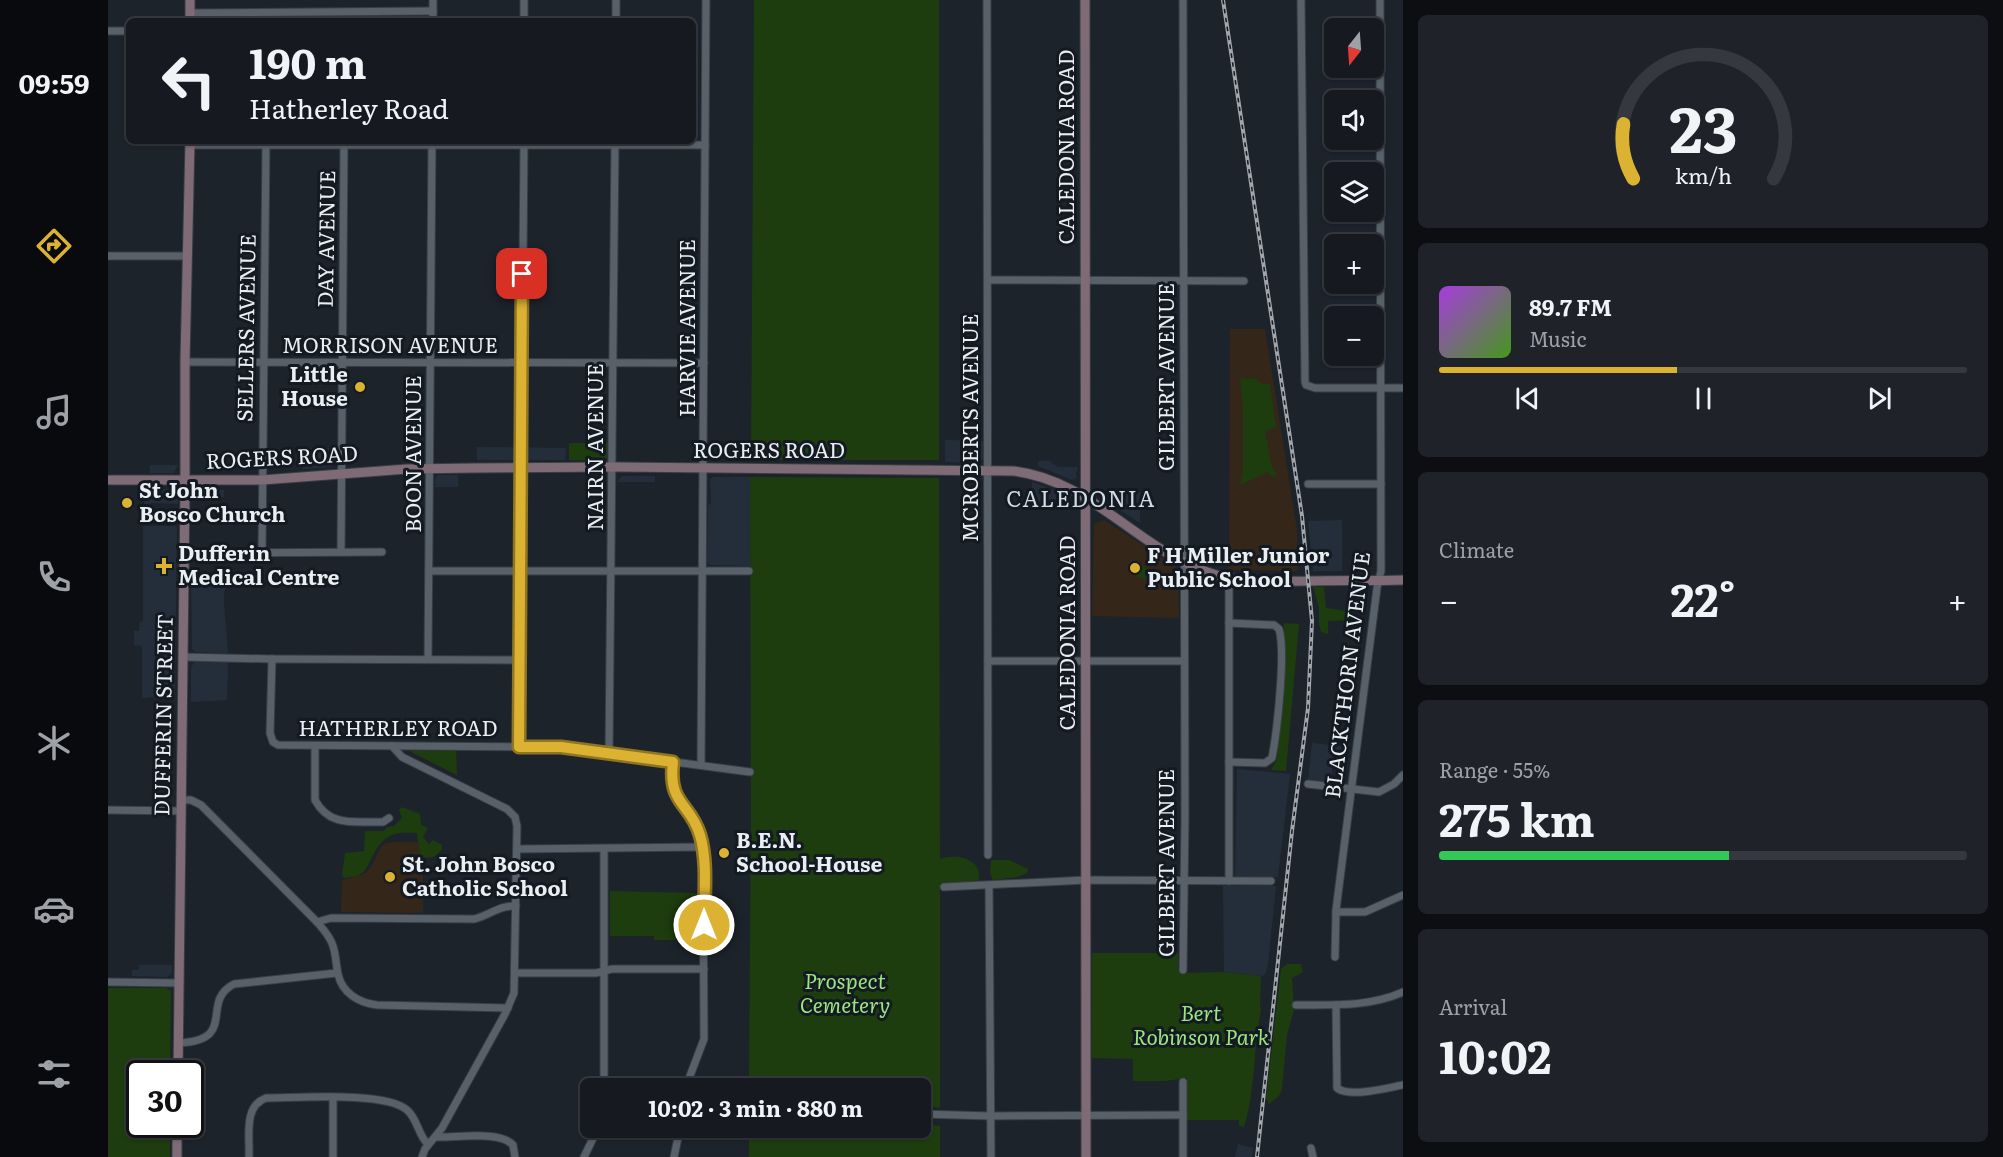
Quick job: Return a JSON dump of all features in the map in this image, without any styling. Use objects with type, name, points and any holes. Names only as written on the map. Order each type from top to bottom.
[{"type":"street","points":[[190,0],[190,17],[268,17],[343,12],[433,11]]},
{"type":"street","points":[[433,0],[433,18]]},
{"type":"street","points":[[524,0],[524,18]]},
{"type":"street","points":[[616,0],[616,18]]},
{"type":"street","name":"HARVIE AVENUE","points":[[701,765],[706,0]]},
{"type":"street","name":"MCROBERTS AVENUE","points":[[987,0],[988,855]]},
{"type":"street","name":"CALEDONIA ROAD","points":[[1085,0],[1086,1157]]},
{"type":"street","name":"GILBERT AVENUE","points":[[1183,0],[1183,970]]},
{"type":"street","points":[[1301,0],[1302,243],[1306,386],[1315,388],[1403,388]]},
{"type":"street","name":"BLACKTHORN AVENUE","points":[[1335,957],[1336,912],[1381,571],[1380,0]]},
{"type":"street","points":[[343,12],[343,18]]},
{"type":"street","points":[[108,31],[126,31]]},
{"type":"street","name":"DUFFERIN STREET","points":[[178,1060],[185,362],[190,144]]},
{"type":"street","name":"SELLERS AVENUE","points":[[262,552],[266,144]]},
{"type":"street","name":"DAY AVENUE","points":[[341,552],[344,144]]},
{"type":"street","name":"BOON AVENUE","points":[[428,658],[432,144]]},
{"type":"street","points":[[519,747],[524,144]]},
{"type":"street","name":"NAIRN AVENUE","points":[[609,753],[615,144]]},
{"type":"street","points":[[645,144],[705,146]]},
{"type":"street","points":[[108,256],[187,256]]},
{"type":"street","points":[[988,280],[1244,281]]},
{"type":"street","name":"MORRISON AVENUE","points":[[185,362],[704,363]]},
{"type":"street","name":"ROGERS ROAD","points":[[108,480],[262,480],[429,469],[613,467],[988,470],[1039,476],[1061,484],[1207,573],[1254,581],[1403,580]]},
{"type":"street","points":[[1308,484],[1381,484]]},
{"type":"street","points":[[184,553],[382,552]]},
{"type":"street","points":[[429,571],[749,571]]},
{"type":"street","points":[[1229,578],[1229,881]]},
{"type":"street","points":[[1229,623],[1274,625],[1279,628],[1281,638],[1280,681],[1272,758],[1265,762],[1229,762]]},
{"type":"street","points":[[183,657],[519,660]]},
{"type":"street","name":"HATHERLEY ROAD","points":[[272,659],[272,740],[278,745],[561,747],[750,772]]},
{"type":"street","points":[[988,661],[1184,661]]},
{"type":"street","points":[[315,746],[314,795],[317,804],[327,814],[339,821],[383,822],[389,818]]},
{"type":"street","points":[[392,746],[402,757],[512,813],[517,826],[514,993],[508,1008],[436,1137],[428,1144],[422,1157]]},
{"type":"street","points":[[673,762],[674,791],[698,829],[703,847],[704,1041],[689,1078]]},
{"type":"street","points":[[1308,784],[1379,792],[1394,784],[1403,775]]},
{"type":"street","points":[[181,800],[191,800],[201,806],[317,922],[332,943],[341,983],[348,993],[358,1000],[370,1004],[508,1008]]},
{"type":"street","points":[[108,810],[181,811]]},
{"type":"street","points":[[517,849],[703,847]]},
{"type":"street","points":[[604,849],[604,1078]]},
{"type":"street","points":[[944,887],[1086,880],[1271,881]]},
{"type":"street","points":[[990,886],[991,1157]]},
{"type":"street","points":[[1336,912],[1365,912],[1403,895]]},
{"type":"street","points":[[317,922],[331,918],[474,919],[502,907],[516,906]]},
{"type":"street","points":[[515,973],[704,969]]},
{"type":"street","points":[[179,1043],[197,1041],[210,1034],[217,1020],[220,995],[234,984],[338,974]]},
{"type":"street","points":[[108,982],[179,983]]},
{"type":"street","points":[[1296,1005],[1336,1005],[1377,1001],[1403,992]]},
{"type":"street","points":[[1336,1005],[1335,1084],[1338,1090],[1343,1092],[1373,1091],[1403,1085]]},
{"type":"street","points":[[1183,1082],[1183,1157]]},
{"type":"street","points":[[249,1157],[250,1114],[256,1102],[266,1098],[378,1099],[399,1104],[410,1112],[416,1121],[422,1139],[428,1144]]},
{"type":"street","points":[[333,1098],[333,1157]]},
{"type":"street","points":[[931,1114],[1183,1115]]},
{"type":"street","points":[[436,1137],[493,1136],[505,1138],[513,1145],[515,1157]]},
{"type":"street","points":[[177,1138],[177,1157]]},
{"type":"street","points":[[584,1157],[593,1138]]},
{"type":"street","points":[[674,1157],[678,1138]]},
{"type":"street","points":[[1311,1148],[1313,1157]]},
{"type":"shaded area","points":[[1230,329],[1265,329],[1297,530],[1298,571],[1229,570]]},
{"type":"shaded area","points":[[945,440],[983,441],[983,458],[979,463],[945,462]]},
{"type":"shaded area","points":[[477,447],[566,448],[565,460],[477,460]]},
{"type":"shaded area","points":[[302,448],[336,448],[335,464],[331,467],[303,469]]},
{"type":"shaded area","points":[[1038,461],[1049,461],[1058,467],[1078,467],[1077,478],[1072,480],[1038,466]]},
{"type":"shaded area","points":[[150,465],[178,465],[174,473],[150,473]]},
{"type":"shaded area","points":[[438,475],[458,475],[458,487],[435,487],[435,479]]},
{"type":"shaded area","points":[[622,476],[655,476],[655,482],[617,482]]},
{"type":"shaded area","points":[[713,477],[750,477],[750,566],[709,565],[707,561],[708,505],[711,504],[710,479]]},
{"type":"shaded area","points":[[1032,482],[1059,492],[1062,494],[1061,500],[1038,501],[1032,491]]},
{"type":"shaded area","points":[[144,489],[175,489],[178,492],[178,504],[151,503],[150,508],[144,508]]},
{"type":"shaded area","points":[[195,489],[224,490],[224,497],[195,497]]},
{"type":"shaded area","points":[[1116,491],[1140,492],[1140,523],[1115,507]]},
{"type":"shaded area","name":"F H Miller Junior Public School","points":[[1104,520],[1175,566],[1178,571],[1179,618],[1092,616],[1094,524]]},
{"type":"shaded area","points":[[1342,520],[1342,571],[1313,571],[1308,521]]},
{"type":"shaded area","points":[[143,526],[177,526],[175,695],[142,698],[142,646],[134,645],[134,631],[139,631],[140,622],[143,621]]},
{"type":"shaded area","points":[[191,576],[221,576],[221,588],[226,588],[224,604],[228,653],[196,652],[192,649]]},
{"type":"shaded area","points":[[194,662],[228,662],[227,700],[191,702],[191,668]]},
{"type":"shaded area","points":[[1312,743],[1341,746],[1339,760],[1333,760],[1331,782],[1308,780]]},
{"type":"shaded area","points":[[1237,769],[1290,774],[1278,877],[1235,876]]},
{"type":"shaded area","name":"St. John Bosco Catholic School","points":[[418,842],[423,853],[423,913],[341,912],[342,880],[364,874],[371,867],[381,847],[386,843]]},
{"type":"shaded area","points":[[1223,886],[1276,886],[1268,964],[1263,976],[1224,972]]},
{"type":"shaded area","points":[[139,965],[172,965],[172,973],[167,977],[132,976],[132,970],[139,970]]},
{"type":"shaded area","points":[[1238,1144],[1253,1148],[1252,1157],[1235,1157]]},
{"type":"green space","points":[[754,0],[939,0],[939,460],[751,460]]},
{"type":"green space","points":[[1240,378],[1256,379],[1262,384],[1270,384],[1276,427],[1265,431],[1272,468],[1277,474],[1273,477],[1268,472],[1240,485],[1243,472],[1243,408]]},
{"type":"green space","points":[[569,443],[608,443],[607,458],[604,461],[569,460]]},
{"type":"green space","name":"Prospect Cemetery","points":[[750,477],[939,478],[940,859],[954,857],[968,860],[977,868],[979,874],[978,882],[973,884],[949,884],[940,887],[940,1108],[931,1107],[931,1078],[749,1078]]},
{"type":"green space","points":[[1136,564],[1150,571],[1148,579],[1137,577],[1132,568]]},
{"type":"green space","points":[[1313,587],[1324,587],[1326,608],[1354,612],[1354,620],[1328,621],[1328,634],[1321,632],[1319,608]]},
{"type":"green space","points":[[1284,623],[1299,624],[1286,771],[1271,770],[1277,760],[1284,672]]},
{"type":"green space","points":[[456,751],[457,775],[411,752]]},
{"type":"green space","points":[[402,807],[420,814],[421,825],[428,828],[423,837],[429,844],[433,840],[442,845],[442,849],[432,857],[420,857],[417,833],[395,834],[380,844],[363,872],[357,876],[344,878],[342,875],[345,853],[364,851],[365,831],[384,831],[387,827],[394,826],[402,818],[399,810]]},
{"type":"green space","points":[[993,860],[1009,860],[1028,869],[1027,873],[1017,877],[993,880],[990,873]]},
{"type":"green space","points":[[610,891],[698,893],[699,940],[654,940],[654,936],[610,936]]},
{"type":"green space","name":"Bert Robinson Park","points":[[1092,953],[1178,953],[1178,970],[1184,973],[1224,972],[1261,976],[1261,1010],[1251,1098],[1244,1127],[1239,1126],[1239,1120],[1187,1120],[1187,1078],[1133,1081],[1133,1059],[1092,1058]]},
{"type":"green space","points":[[1287,964],[1301,964],[1303,972],[1292,978],[1294,1010],[1287,1035],[1282,1089],[1279,1096],[1269,1104],[1266,1098],[1281,969]]},
{"type":"green space","points":[[108,988],[166,988],[171,991],[170,1060],[126,1060],[126,1138],[170,1138],[170,1157],[108,1157]]},
{"type":"green space","points":[[931,1125],[940,1126],[940,1157],[749,1157],[749,1138],[931,1138]]},
{"type":"railway","points":[[1223,0],[1302,516],[1312,621],[1308,708],[1292,831],[1257,1157]]},
{"type":"place","name":"Little House","points":[[360,387]]},
{"type":"place","name":"St John Bosco Church","points":[[127,503]]},
{"type":"place","name":"Dufferin Medical Centre","points":[[164,566]]},
{"type":"place","name":"F H Miller Junior Public School","points":[[1135,568]]},
{"type":"place","name":"B.E.N. School-House","points":[[724,853]]},
{"type":"place","name":"St. John Bosco Catholic School","points":[[390,877]]},
{"type":"district","name":"CALEDONIA","points":[[1081,499]]},
{"type":"route","points":[[522,274],[519,747],[561,747],[673,762],[674,791],[698,829],[703,847],[704,925]]}]
